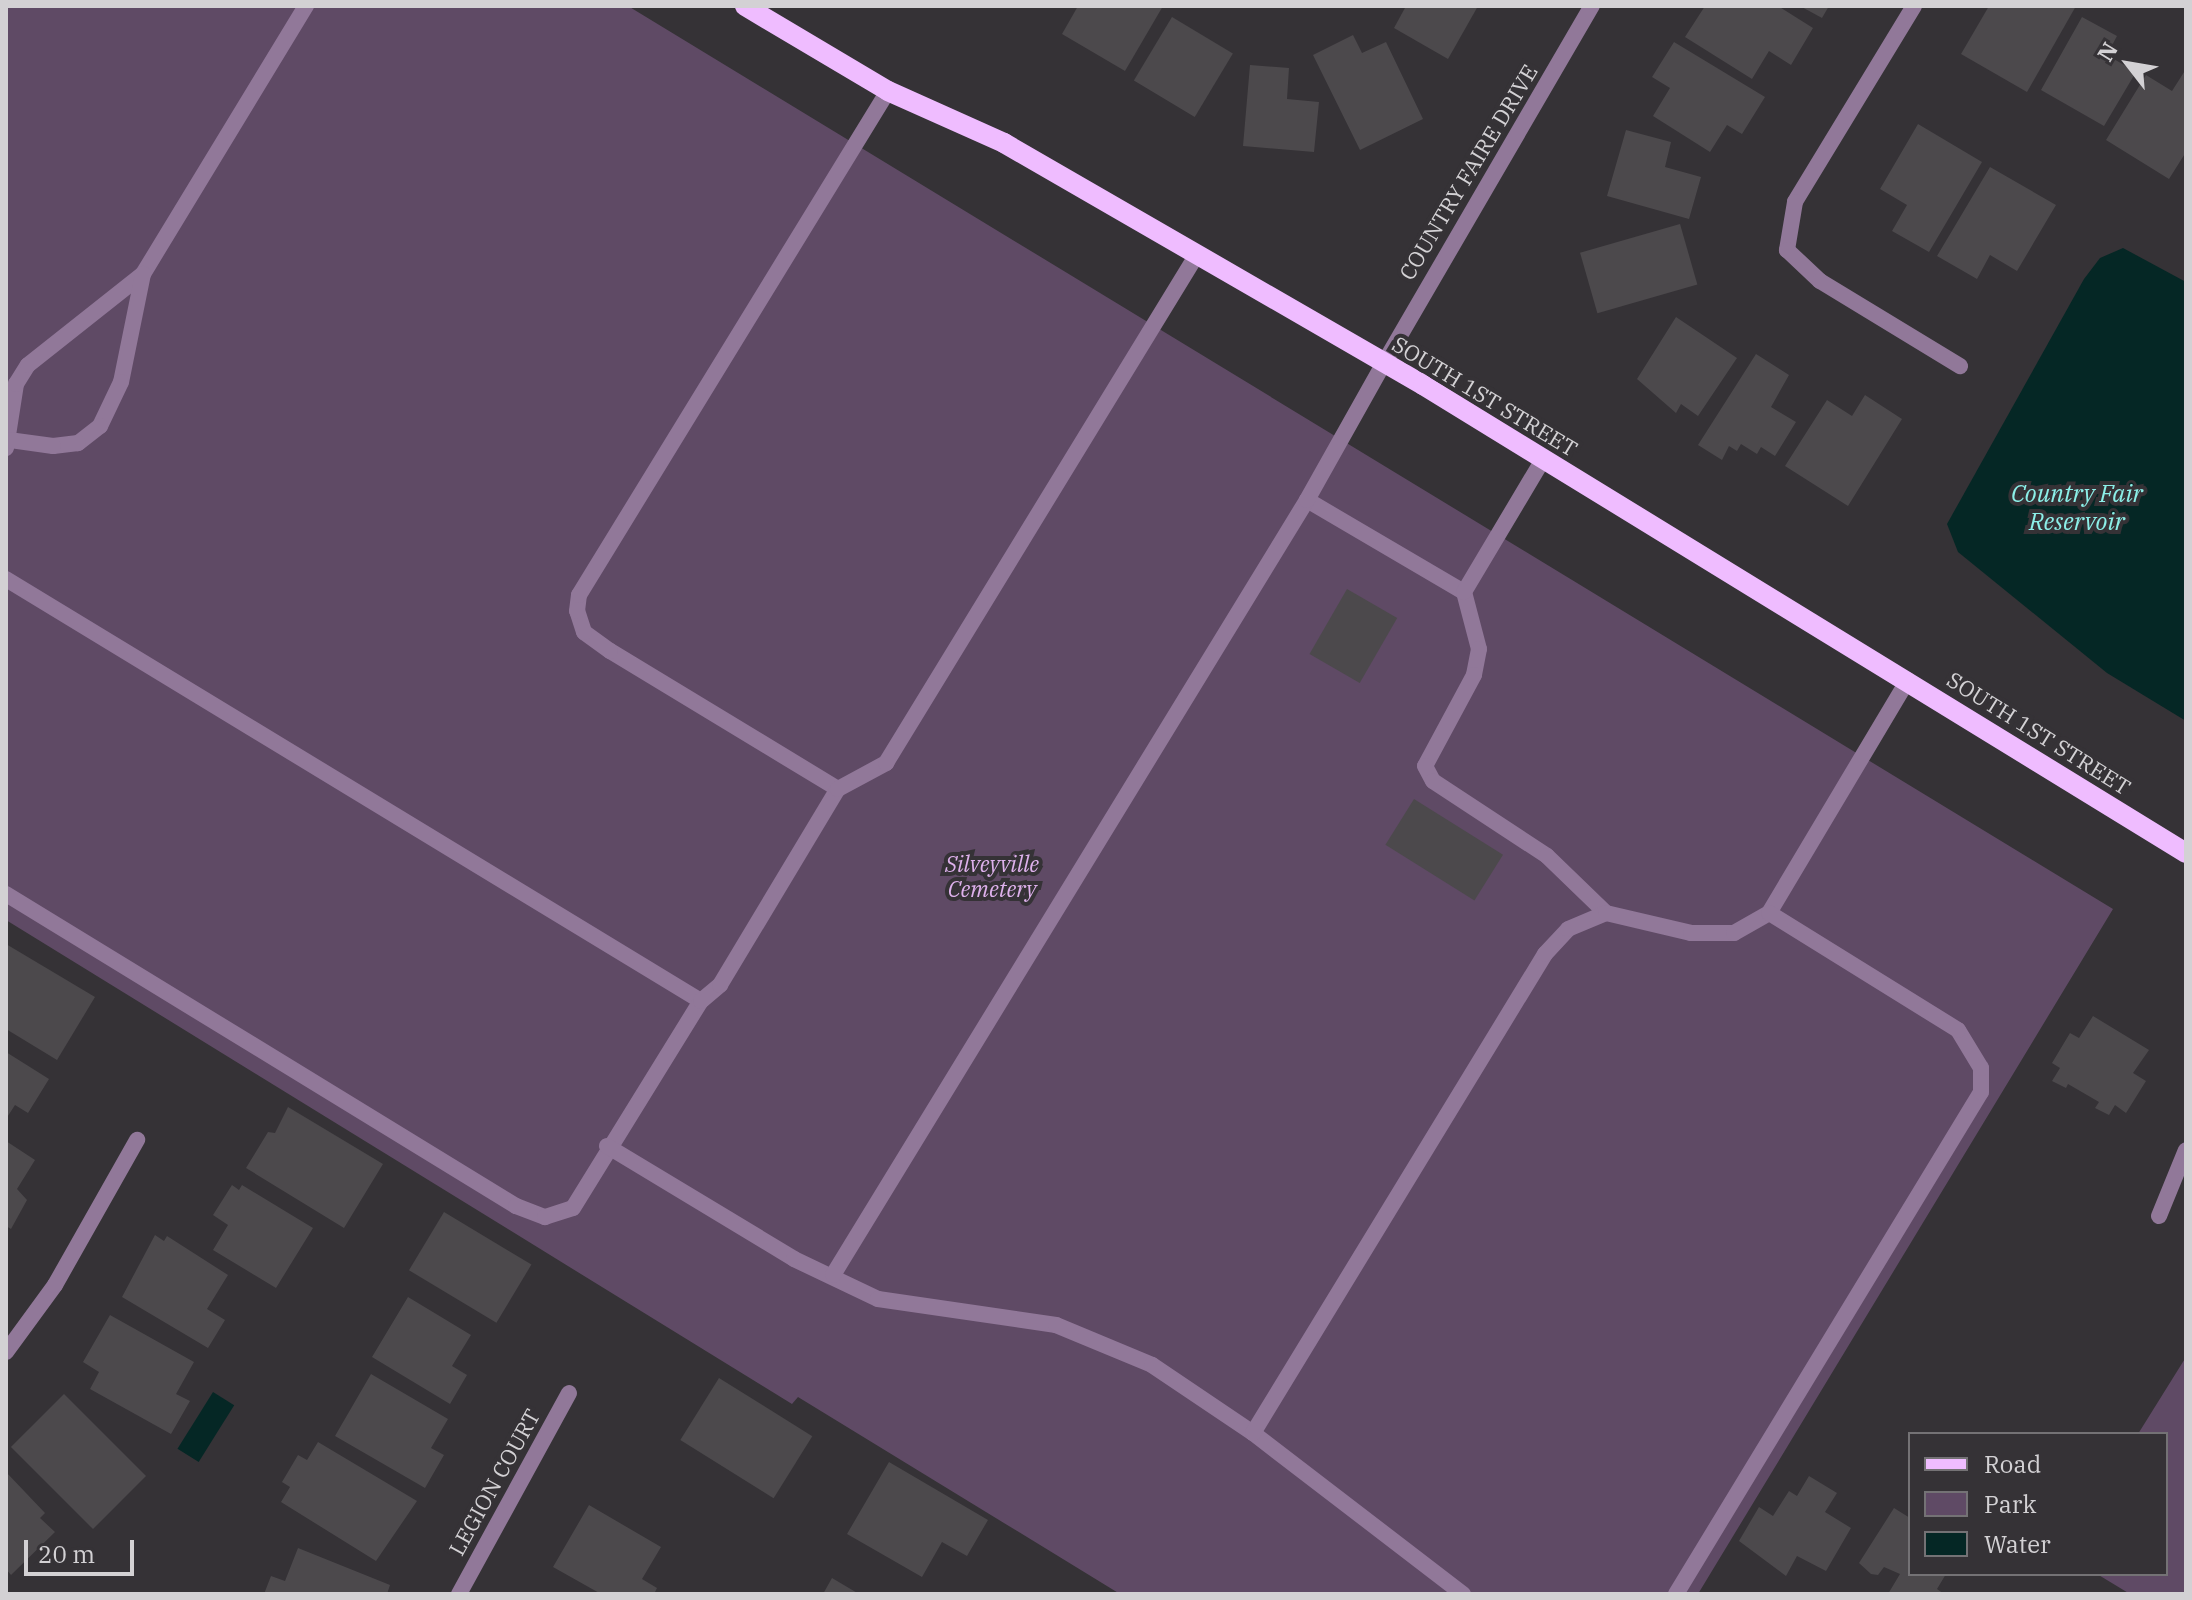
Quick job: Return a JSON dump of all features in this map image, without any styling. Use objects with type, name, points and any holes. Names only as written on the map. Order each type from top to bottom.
[{"type":"main road","name":"SOUTH 1ST STREET","points":[[745,6],[888,91],[1004,143],[1384,363],[1908,680],[2186,853]]},
{"type":"street","points":[[143,274],[28,365],[16,384],[8,444],[53,446],[78,443],[100,426],[121,382],[143,274],[306,6]]},
{"type":"street","name":"COUNTRY FAIRE DRIVE","points":[[833,1275],[1307,500],[1592,6]]},
{"type":"street","points":[[1914,6],[1795,202],[1787,250],[1820,281],[1960,366]]},
{"type":"street","points":[[838,789],[610,651],[584,632],[577,611],[579,595],[888,91]]},
{"type":"street","points":[[6,894],[516,1206],[545,1217],[573,1208],[607,1146],[701,1001],[720,985],[838,789],[886,763],[1196,256]]},
{"type":"street","points":[[1464,592],[1544,458]]},
{"type":"street","points":[[1307,500],[1464,592],[1479,649],[1474,675],[1425,766],[1433,781],[1547,856],[1606,913],[1691,933],[1734,933],[1769,913],[1908,680]]},
{"type":"street","points":[[6,579],[701,1001]]},
{"type":"street","points":[[1253,1433],[1545,954],[1568,929],[1606,913]]},
{"type":"street","points":[[1676,1594],[1981,1092],[1981,1068],[1958,1030],[1769,913]]},
{"type":"street","points":[[6,1352],[55,1285],[137,1140]]},
{"type":"street","points":[[607,1146],[794,1259],[900,1305],[1056,1325],[1099,1340],[1152,1365],[1253,1433],[1463,1594]]},
{"type":"street","points":[[2159,1216],[2186,1150]]},
{"type":"street","name":"LEGION COURT","points":[[459,1594],[569,1393]]},
{"type":"green space","name":"Silveyville Cemetery","points":[[6,6],[628,6],[2113,909],[1698,1594],[1120,1594],[798,1397],[792,1404],[6,920]]},
{"type":"green space","points":[[2186,1357],[2186,1594],[2130,1594],[2100,1576],[2168,1576],[2168,1432],[2139,1432]]},
{"type":"water","name":"Country Fair Reservoir","points":[[2123,248],[2186,282],[2186,721],[2107,673],[1958,552],[1947,524],[2084,279],[2100,258]]},
{"type":"water","points":[[213,1392],[234,1405],[199,1462],[177,1449]]},
{"type":"building","points":[[1078,6],[1163,6],[1125,71],[1062,34]]},
{"type":"building","points":[[1406,6],[1478,6],[1448,59],[1394,28]]},
{"type":"building","points":[[1705,6],[1778,6],[1813,28],[1791,65],[1769,51],[1752,79],[1685,37]]},
{"type":"building","points":[[1800,6],[1829,6],[1822,18]]},
{"type":"building","points":[[1989,6],[2076,6],[2027,92],[1961,54]]},
{"type":"building","points":[[1172,17],[1233,54],[1195,117],[1134,80]]},
{"type":"building","points":[[2082,17],[2117,36],[2107,55],[2136,72],[2104,126],[2041,90]]},
{"type":"building","points":[[1353,35],[1362,53],[1386,42],[1423,119],[1360,150],[1313,55]]},
{"type":"building","points":[[1674,42],[1765,97],[1742,134],[1727,125],[1710,152],[1653,116],[1670,88],[1652,77]]},
{"type":"building","points":[[1250,65],[1289,68],[1287,99],[1319,102],[1314,152],[1243,146]]},
{"type":"building","points":[[2186,69],[2186,152],[2169,179],[2106,140],[2146,75],[2172,91]]},
{"type":"building","points":[[1918,124],[1982,162],[1929,252],[1892,231],[1907,205],[1880,189]]},
{"type":"building","points":[[1626,130],[1671,142],[1665,167],[1701,177],[1689,219],[1607,196]]},
{"type":"building","points":[[1990,167],[2056,205],[2017,271],[1990,255],[1977,279],[1937,256]]},
{"type":"building","points":[[1680,224],[1697,285],[1597,313],[1580,253]]},
{"type":"building","points":[[1676,317],[1737,358],[1698,416],[1681,404],[1676,413],[1637,379]]},
{"type":"building","points":[[1756,354],[1789,375],[1771,407],[1796,422],[1775,456],[1761,447],[1757,454],[1741,444],[1737,451],[1729,446],[1722,460],[1698,445]]},
{"type":"building","points":[[1865,395],[1902,419],[1848,506],[1785,466],[1827,400],[1852,416]]},
{"type":"building","points":[[1347,589],[1397,618],[1360,683],[1310,654]]},
{"type":"building","points":[[1414,799],[1503,855],[1474,900],[1385,845]]},
{"type":"building","points":[[6,944],[95,997],[57,1060],[6,1029]]},
{"type":"building","points":[[2093,1016],[2149,1050],[2133,1073],[2146,1081],[2126,1113],[2115,1105],[2109,1115],[2095,1108],[2099,1102],[2068,1084],[2066,1088],[2052,1081],[2060,1068],[2052,1063],[2070,1033],[2079,1038]]},
{"type":"building","points":[[6,1052],[49,1079],[28,1113],[15,1105],[6,1119]]},
{"type":"building","points":[[288,1107],[383,1164],[344,1228],[246,1168],[268,1132],[275,1133]]},
{"type":"building","points":[[6,1141],[35,1160],[17,1189],[27,1200],[11,1229],[6,1226]]},
{"type":"building","points":[[232,1185],[239,1190],[242,1185],[313,1228],[276,1288],[213,1250],[228,1225],[213,1215]]},
{"type":"building","points":[[444,1212],[531,1265],[496,1323],[409,1270]]},
{"type":"building","points":[[155,1235],[164,1241],[167,1236],[228,1275],[207,1309],[225,1320],[208,1348],[122,1297]]},
{"type":"building","points":[[408,1297],[471,1335],[452,1366],[467,1375],[450,1404],[372,1357]]},
{"type":"building","points":[[110,1315],[194,1362],[176,1394],[190,1401],[171,1434],[90,1389],[99,1372],[83,1362]]},
{"type":"building","points":[[371,1374],[448,1419],[431,1448],[444,1455],[425,1488],[335,1436]]},
{"type":"building","points":[[719,1378],[812,1436],[774,1498],[680,1440]]},
{"type":"building","points":[[64,1394],[146,1476],[93,1529],[11,1447]]},
{"type":"building","points":[[318,1442],[417,1501],[376,1561],[281,1502],[290,1487],[282,1482],[298,1455],[307,1460]]},
{"type":"building","points":[[889,1462],[988,1520],[967,1556],[942,1542],[922,1577],[847,1534]]},
{"type":"building","points":[[6,1472],[45,1513],[40,1518],[55,1532],[11,1575],[6,1569]]},
{"type":"building","points":[[1809,1476],[1837,1493],[1825,1512],[1851,1528],[1826,1571],[1797,1556],[1786,1576],[1739,1541],[1759,1507],[1773,1516],[1789,1491],[1797,1496]]},
{"type":"building","points":[[589,1505],[661,1547],[642,1579],[657,1588],[654,1594],[601,1594],[553,1567]]},
{"type":"building","points":[[1894,1508],[1908,1517],[1908,1576],[1945,1576],[1937,1589],[1944,1594],[1888,1594],[1900,1574],[1884,1567],[1878,1575],[1871,1574],[1859,1563]]},
{"type":"building","points":[[298,1548],[390,1585],[387,1594],[264,1594],[271,1576],[285,1581]]},
{"type":"building","points":[[832,1578],[859,1594],[823,1594]]}]
